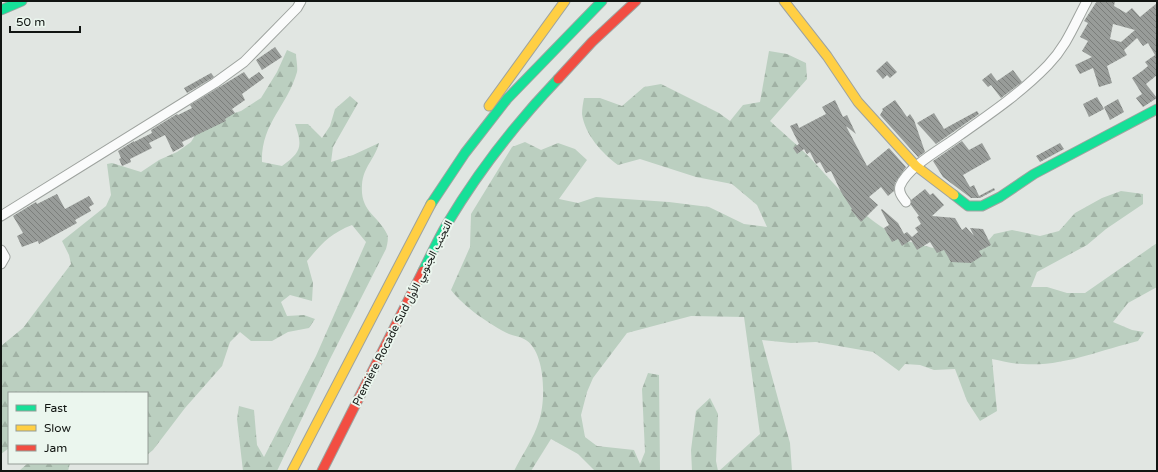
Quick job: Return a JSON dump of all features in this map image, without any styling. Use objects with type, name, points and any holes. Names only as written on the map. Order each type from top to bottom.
[{"type":"main road","points":[[1,10],[22,1]]},
{"type":"main road","points":[[434,199],[474,127],[566,1]]},
{"type":"main road","points":[[292,471],[422,218],[434,199],[465,153],[508,99],[559,44],[602,1]]},
{"type":"main road","name":"Première Rocade Sud التجنب الجنوبي الأول","points":[[322,471],[450,218],[481,172],[523,116],[592,42],[636,1]]},
{"type":"main road","points":[[784,1],[827,56],[858,102],[916,166],[968,206],[982,206],[1000,197],[1034,174],[1157,109]]},
{"type":"street","points":[[1,216],[220,79],[244,62],[297,8],[301,1]]},
{"type":"street","points":[[906,202],[900,194],[900,187],[916,166],[1029,83],[1047,66],[1061,51],[1071,36],[1087,1]]},
{"type":"street","points":[[1,250],[5,257],[1,264]]},
{"type":"green space","points":[[287,50],[296,54],[297,72],[293,84],[275,116],[266,136],[262,162],[282,166],[297,153],[299,148],[299,138],[295,124],[308,124],[322,138],[330,126],[335,109],[350,96],[358,103],[333,147],[331,162],[353,155],[379,143],[363,179],[362,194],[367,207],[387,234],[388,239],[386,249],[330,359],[277,471],[243,471],[237,419],[239,406],[254,410],[257,445],[264,457],[316,356],[366,242],[352,225],[332,235],[307,261],[313,283],[312,301],[290,295],[281,302],[287,316],[304,315],[315,319],[309,328],[288,332],[272,341],[251,341],[240,332],[230,342],[222,366],[185,408],[153,450],[148,454],[148,392],[8,392],[8,449],[1,454],[1,346],[23,328],[71,264],[69,255],[62,241],[106,206],[111,195],[107,164],[112,163],[141,172],[159,160],[177,152],[191,142],[200,127],[212,120],[241,111],[261,98],[277,72]]},
{"type":"green space","points":[[769,51],[787,54],[806,63],[807,79],[770,121],[803,151],[856,206],[880,226],[908,241],[970,255],[982,248],[994,234],[1012,230],[1040,236],[1059,231],[1075,213],[1102,198],[1121,191],[1143,194],[1143,204],[1106,229],[1087,245],[1037,272],[1031,287],[1047,287],[1067,293],[1085,293],[1157,243],[1157,287],[1128,303],[1113,322],[1132,330],[1144,332],[1138,341],[1081,357],[1052,363],[1023,364],[992,359],[997,411],[980,421],[967,401],[955,369],[934,370],[920,365],[905,364],[899,371],[873,352],[816,342],[791,343],[762,340],[790,443],[792,471],[719,471],[760,434],[744,317],[691,316],[627,333],[593,378],[587,392],[581,415],[585,437],[597,446],[634,450],[640,464],[645,452],[642,389],[648,373],[659,375],[660,471],[595,471],[578,454],[551,439],[531,471],[514,471],[531,440],[539,421],[543,401],[540,365],[537,354],[531,345],[524,339],[509,334],[485,320],[462,302],[451,290],[470,247],[471,214],[512,147],[525,142],[541,150],[558,143],[575,149],[587,160],[559,199],[578,203],[596,197],[669,202],[709,207],[744,224],[767,227],[757,205],[732,184],[696,177],[640,159],[618,165],[600,149],[590,136],[582,114],[584,98],[600,98],[622,106],[644,87],[661,84],[719,113],[730,121],[743,105],[760,102]]},
{"type":"green space","points":[[710,398],[718,414],[716,461],[718,471],[692,471],[691,450],[696,411]]},
{"type":"green space","points":[[27,464],[70,464],[68,471],[19,471]]},
{"type":"building","points":[[1097,1],[1115,1],[1114,6],[1126,13],[1132,8],[1140,17],[1157,3],[1157,75],[1146,84],[1157,98],[1143,107],[1136,98],[1142,94],[1132,78],[1148,66],[1145,62],[1155,55],[1148,43],[1143,46],[1137,38],[1124,50],[1127,55],[1107,66],[1112,83],[1099,87],[1093,68],[1080,74],[1075,65],[1092,57],[1082,51],[1088,41],[1080,37],[1088,23],[1084,21]],"holes":[[[1113,24],[1135,30],[1121,42],[1110,39]]]},
{"type":"building","points":[[275,47],[282,57],[262,70],[256,60]]},
{"type":"building","points":[[887,61],[897,72],[890,78],[887,75],[883,79],[876,71]]},
{"type":"building","points":[[1013,70],[1022,82],[1001,98],[991,85],[988,87],[982,80],[991,73],[997,81]]},
{"type":"building","points":[[244,72],[249,79],[259,72],[264,78],[242,94],[245,100],[232,109],[235,113],[225,119],[226,121],[182,142],[184,146],[173,152],[165,135],[149,143],[152,148],[130,159],[131,162],[122,166],[118,151],[134,141],[152,133],[151,130],[177,114],[178,115],[192,108],[190,105]]},
{"type":"building","points":[[211,73],[214,77],[187,93],[184,88]]},
{"type":"building","points":[[1097,97],[1104,109],[1089,117],[1083,104]]},
{"type":"building","points":[[1118,99],[1124,112],[1110,120],[1104,107]]},
{"type":"building","points":[[835,100],[843,117],[847,115],[856,134],[846,126],[867,166],[889,148],[906,167],[895,183],[894,191],[888,196],[881,187],[869,197],[878,205],[861,222],[851,210],[852,209],[841,192],[831,171],[826,173],[820,162],[816,164],[810,152],[807,154],[804,149],[797,154],[793,148],[799,144],[790,126],[797,123],[799,128],[826,114],[822,107]]},
{"type":"building","points":[[895,100],[907,117],[910,114],[914,120],[925,152],[918,157],[880,115],[883,110],[882,109]]},
{"type":"building","points":[[977,111],[979,114],[936,144],[917,123],[934,113],[944,129]]},
{"type":"building","points":[[962,141],[969,150],[982,143],[991,159],[963,175],[970,187],[974,185],[979,196],[994,188],[995,190],[980,198],[971,198],[943,177],[933,161]]},
{"type":"building","points":[[1060,143],[1064,149],[1040,162],[1036,156]]},
{"type":"building","points":[[925,189],[930,195],[933,193],[944,205],[932,216],[955,218],[962,230],[966,227],[974,236],[970,228],[983,229],[991,245],[979,251],[982,256],[971,263],[951,262],[944,250],[937,253],[930,242],[917,250],[911,240],[902,246],[898,239],[892,242],[884,228],[889,225],[881,210],[882,209],[898,223],[904,234],[907,232],[912,237],[918,232],[915,228],[921,224],[917,217],[919,216],[911,205],[911,200]]},
{"type":"building","points":[[57,194],[65,209],[89,196],[94,204],[89,207],[91,211],[75,220],[77,223],[39,244],[38,241],[22,247],[17,236],[23,233],[13,216],[36,202],[37,204]]},
{"type":"traffic: fast","points":[[1,10],[22,1]]},
{"type":"traffic: fast","points":[[431,204],[465,153],[507,99],[602,1]]},
{"type":"traffic: fast","points":[[423,271],[447,224],[498,148],[558,79]]},
{"type":"traffic: fast","points":[[954,195],[968,206],[982,206],[1000,197],[1034,174],[1157,109]]},
{"type":"traffic: slow","points":[[489,106],[565,1]]},
{"type":"traffic: slow","points":[[784,1],[827,56],[858,102],[916,166],[954,195]]},
{"type":"traffic: slow","points":[[292,471],[431,204]]},
{"type":"traffic: jam","points":[[558,79],[592,42],[636,1]]},
{"type":"traffic: jam","points":[[322,471],[423,271]]}]
